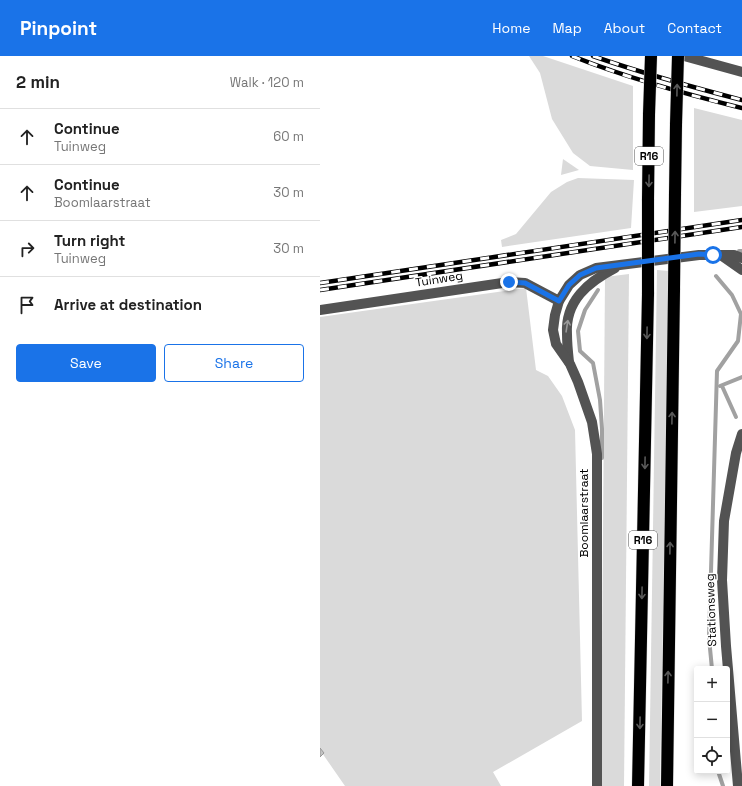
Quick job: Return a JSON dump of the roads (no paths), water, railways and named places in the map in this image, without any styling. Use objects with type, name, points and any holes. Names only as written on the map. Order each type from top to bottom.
[{"type":"highway","name":"R16","points":[[638,786],[648,294],[651,56]]},
{"type":"highway","name":"R16","points":[[667,786],[678,56]]},
{"type":"street","points":[[684,56],[742,72]]},
{"type":"street","points":[[570,364],[566,333],[570,311],[580,292],[600,276],[620,265],[699,254],[722,256],[734,255],[742,258]]},
{"type":"street","points":[[722,256],[742,270]]},
{"type":"street","name":"Boomlaarstraat","points":[[597,786],[597,454],[592,422],[578,382],[570,364],[556,344],[553,330],[554,315],[559,301],[569,285],[580,275],[596,268],[620,265]]},
{"type":"street","name":"Tuinweg","points":[[320,310],[509,282],[525,283],[559,301]]},
{"type":"street","name":"Stationsweg","points":[[738,786],[722,580],[724,521],[736,453],[742,434]]},
{"type":"waterway","points":[[712,666],[709,638],[717,371],[738,341],[741,314],[732,295],[716,276]]},
{"type":"waterway","points":[[598,290],[585,310],[578,331],[580,351],[593,363],[600,400],[602,458]]},
{"type":"waterway","points":[[720,386],[742,377]]},
{"type":"waterway","points":[[722,386],[736,417]]},
{"type":"waterway","points":[[719,774],[723,786]]},
{"type":"railway","points":[[572,56],[656,85],[742,108]]},
{"type":"railway","points":[[593,56],[667,80],[742,100]]},
{"type":"railway","points":[[320,283],[742,220]]},
{"type":"railway","points":[[320,290],[742,227]]}]
